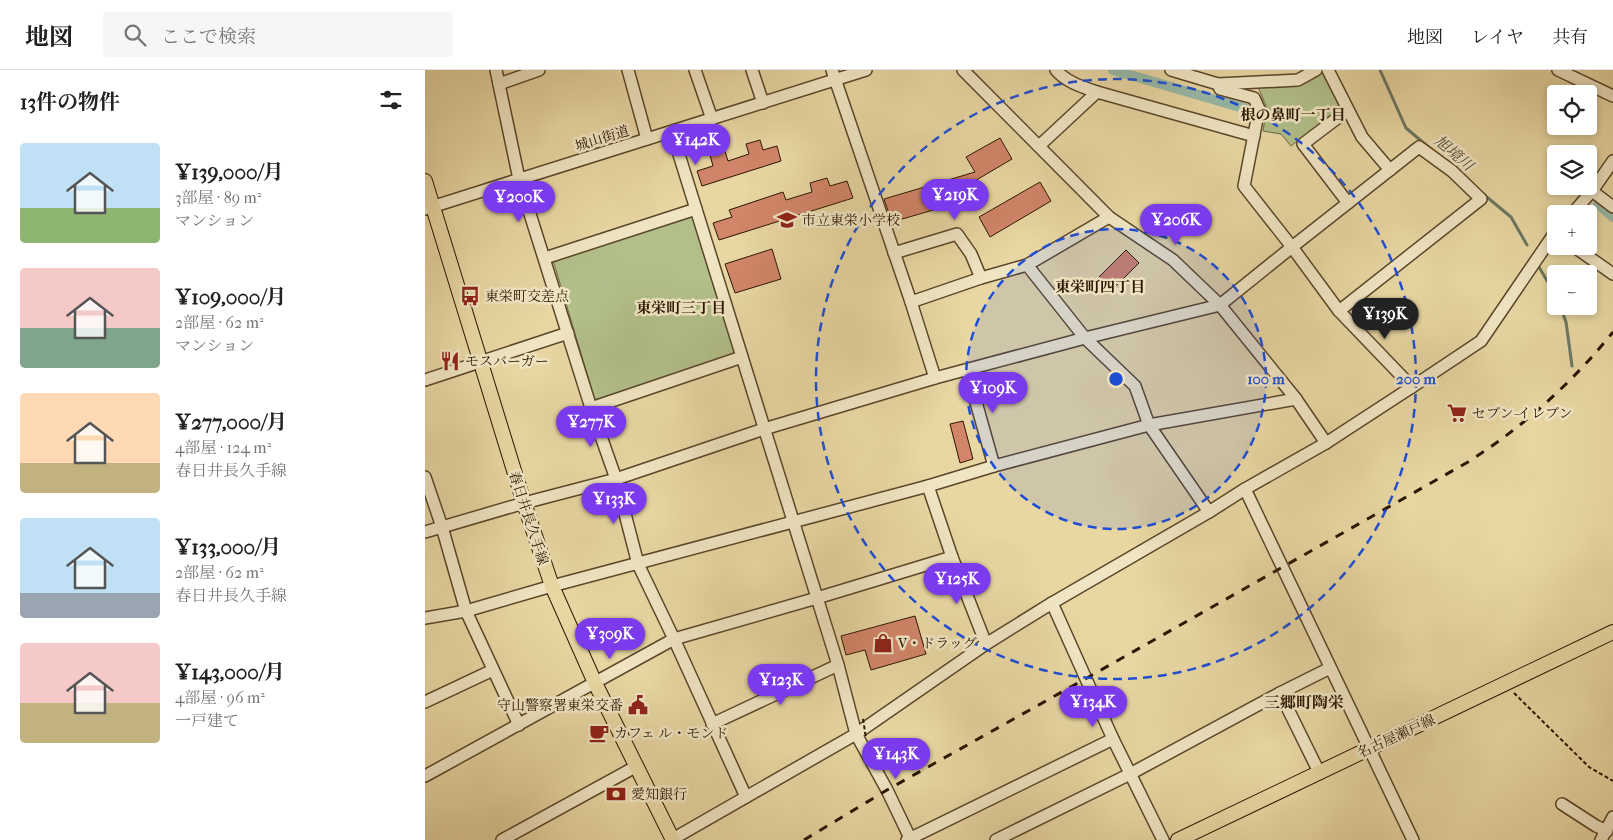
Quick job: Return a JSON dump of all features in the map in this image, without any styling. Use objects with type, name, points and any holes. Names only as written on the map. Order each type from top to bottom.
[{"type":"main road","name":"春日井長久手線","points":[[425,181],[428,208],[481,361],[551,586],[595,683],[672,840]]},
{"type":"main road","name":"名古屋瀬戸線","points":[[1178,840],[1613,632]]},
{"type":"street","points":[[496,70],[519,180],[591,408],[616,479],[638,564],[746,798]]},
{"type":"street","points":[[499,84],[539,70]]},
{"type":"street","points":[[628,70],[647,139]]},
{"type":"street","points":[[695,70],[712,119]]},
{"type":"street","points":[[752,70],[763,103]]},
{"type":"street","name":"城山街道","points":[[428,208],[763,103],[834,75],[866,70]]},
{"type":"street","points":[[963,70],[1109,217],[1173,260],[1220,305],[1296,400],[1326,443]]},
{"type":"street","points":[[1056,70],[1061,76],[1078,86],[1254,136]]},
{"type":"street","points":[[1171,70],[1218,84],[1298,80],[1316,70]]},
{"type":"street","points":[[1328,70],[1362,137],[1390,170]]},
{"type":"street","points":[[1558,70],[1613,96]]},
{"type":"street","points":[[834,75],[935,378]]},
{"type":"street","points":[[1218,84],[1220,89],[1254,98],[1259,109],[1244,186],[1339,311],[1412,388]]},
{"type":"street","points":[[1039,146],[1097,92]]},
{"type":"street","points":[[1348,110],[1303,144],[1348,202]]},
{"type":"street","points":[[672,132],[861,736],[909,840],[1113,739]]},
{"type":"street","points":[[425,532],[616,479],[764,428],[935,378],[1085,338],[1220,305],[1419,147],[1452,171],[1481,199],[1339,311]]},
{"type":"street","points":[[1597,184],[1613,161]]},
{"type":"street","points":[[1580,205],[1589,195]]},
{"type":"street","points":[[1597,195],[1613,207]]},
{"type":"street","points":[[545,258],[696,209]]},
{"type":"street","points":[[911,302],[981,278],[1027,265],[1109,217]]},
{"type":"street","points":[[894,253],[957,234],[971,254],[981,278]]},
{"type":"street","points":[[672,840],[861,736],[986,644],[1052,603],[1326,443],[1412,388],[1481,341],[1547,246]]},
{"type":"street","points":[[1586,255],[1613,274]]},
{"type":"street","points":[[1027,265],[1085,338],[1135,386],[1149,425],[1209,512]]},
{"type":"street","points":[[425,380],[568,333]]},
{"type":"street","points":[[591,408],[742,357]]},
{"type":"street","points":[[967,370],[994,466]]},
{"type":"street","points":[[425,618],[465,611],[551,586],[1149,425],[1296,400]]},
{"type":"street","points":[[425,477],[442,527],[465,611],[519,725]]},
{"type":"street","points":[[928,486],[952,556],[986,644]]},
{"type":"street","points":[[1245,489],[1413,840]]},
{"type":"street","points":[[425,776],[674,639],[817,598],[952,556]]},
{"type":"street","points":[[1052,603],[1113,739],[1163,840]]},
{"type":"street","points":[[712,724],[838,665]]},
{"type":"street","points":[[996,840],[1130,774],[1330,668]]},
{"type":"street","points":[[425,702],[493,670]]},
{"type":"street","points":[[1280,694],[1319,772]]},
{"type":"street","points":[[502,840],[637,766]]},
{"type":"street","points":[[1562,804],[1596,826],[1604,835],[1613,817]]},
{"type":"path","points":[[1505,684],[1589,767],[1613,781]]},
{"type":"path","points":[[861,736],[863,719]]},
{"type":"green space","points":[[1323,70],[1344,107],[1291,146],[1281,134],[1263,131],[1267,108],[1258,87],[1295,84]]},
{"type":"green space","points":[[692,216],[735,354],[595,400],[553,260]]},
{"type":"building","points":[[1000,138],[1012,159],[973,182],[978,197],[892,222],[884,199],[975,172],[966,157]]},
{"type":"building","points":[[760,140],[763,150],[777,146],[781,161],[702,186],[697,171],[713,166],[710,155],[725,151],[728,161],[749,154],[746,144]]},
{"type":"building","points":[[827,178],[830,186],[847,181],[853,198],[719,240],[713,223],[732,217],[729,210],[783,192],[786,200],[812,192],[810,183]]},
{"type":"building","points":[[1040,182],[1051,201],[990,237],[979,217]]},
{"type":"building","points":[[772,249],[781,279],[735,293],[725,264]]},
{"type":"building","points":[[1126,250],[1139,263],[1111,291],[1098,278]]},
{"type":"building","points":[[963,421],[973,459],[960,463],[950,424]]},
{"type":"building","name":"V・ドラッグ","points":[[915,616],[926,654],[871,670],[865,650],[846,655],[841,636]]},
{"type":"waterway","points":[[1113,70],[1250,110]]},
{"type":"waterway","name":"旭境川","points":[[1380,70],[1406,128],[1432,150]]},
{"type":"waterway","name":"旭境川","points":[[1482,193],[1511,217],[1527,245]]},
{"type":"waterway","points":[[1598,204],[1613,217]]},
{"type":"waterway","name":"旭境川","points":[[1539,267],[1547,281]]},
{"type":"waterway","name":"旭境川","points":[[1563,315],[1572,366]]},
{"type":"railway","points":[[804,840],[887,790],[1468,462],[1508,434],[1546,403],[1581,369],[1613,332]]},
{"type":"place","name":"市立東栄小学校","points":[[787,220]]},
{"type":"place","name":"東栄町交差点","points":[[470,296]]},
{"type":"place","name":"モスバーガー","points":[[450,361]]},
{"type":"place","name":"セブン-イレブン","points":[[1457,413]]},
{"type":"place","name":"V・ドラッグ","points":[[883,643]]},
{"type":"place","name":"守山警察署東栄交番","points":[[638,705]]},
{"type":"place","name":"カフェ ル・モンド","points":[[599,733]]},
{"type":"place","name":"愛知銀行","points":[[616,794]]},
{"type":"district","name":"根の鼻町一丁目","points":[[1293,115]]},
{"type":"district","name":"東栄町四丁目","points":[[1100,287]]},
{"type":"district","name":"東栄町三丁目","points":[[681,308]]},
{"type":"district","name":"三郷町陶栄","points":[[1304,702]]}]
